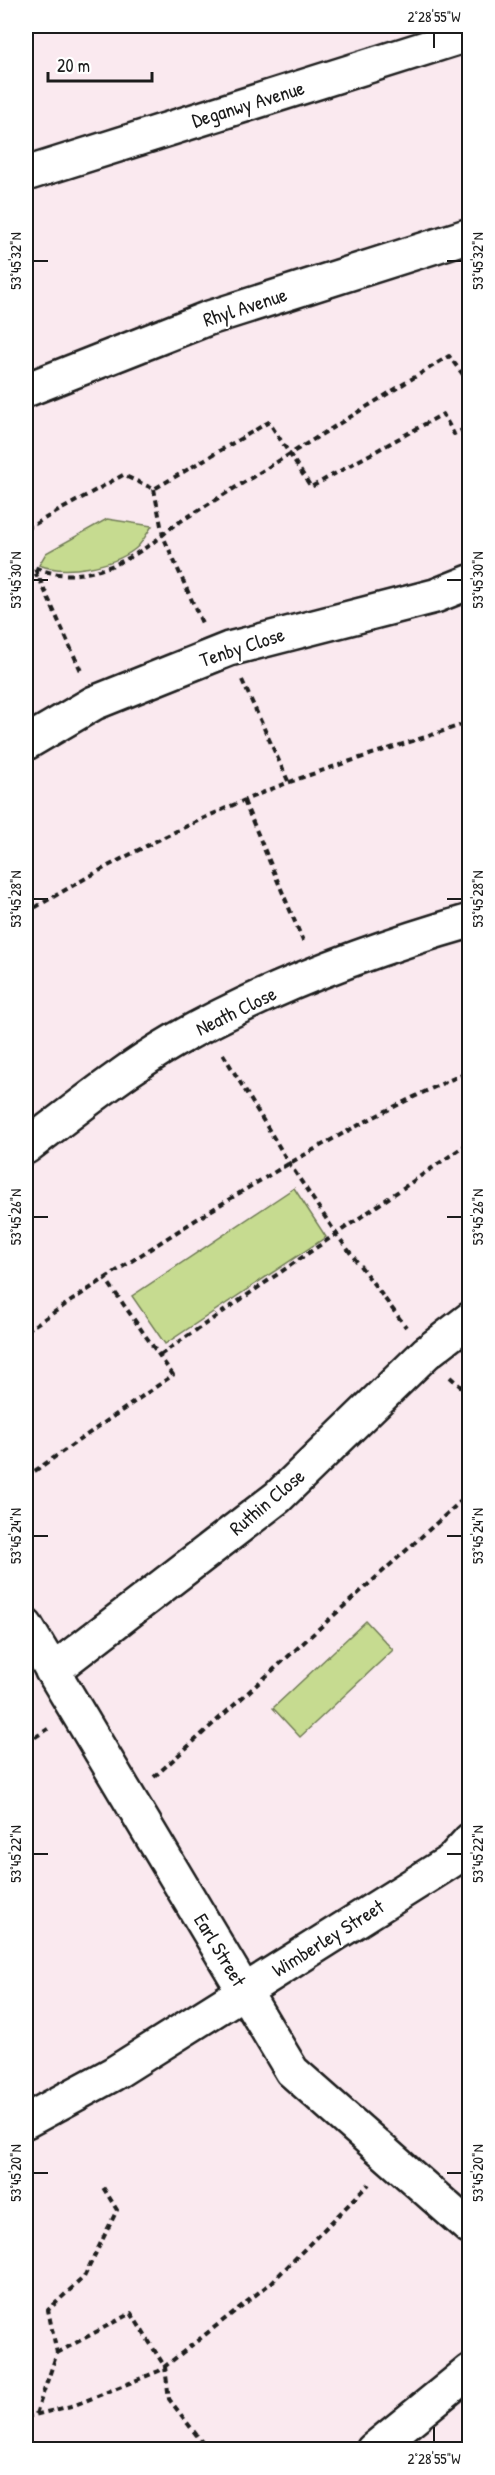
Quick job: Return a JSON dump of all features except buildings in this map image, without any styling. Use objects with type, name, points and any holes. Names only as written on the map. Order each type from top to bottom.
[{"type":"street","name":"Deganwy Avenue","points":[[26,174],[470,34]]},
{"type":"street","name":"Rhyl Avenue","points":[[26,390],[206,319],[470,235]]},
{"type":"street","name":"Tenby Close","points":[[26,743],[94,703],[222,652],[435,596],[470,582]]},
{"type":"street","name":"Neath Close","points":[[26,1147],[172,1042],[258,999],[412,938],[470,921]]},
{"type":"street","name":"Ruthin Close","points":[[52,1671],[278,1497],[426,1353],[470,1319]]},
{"type":"street","name":"Earl Street","points":[[26,1626],[292,2071],[470,2228]]},
{"type":"street","name":"Wimberley Street","points":[[26,2121],[113,2074],[243,1990],[463,1860]]},
{"type":"street","points":[[373,2450],[470,2371]]},
{"type":"path","points":[[26,563],[34,568],[61,576],[93,573],[146,549],[173,526],[449,356],[470,384]]},
{"type":"path","points":[[154,489],[269,422],[311,487],[442,414],[454,434],[470,426]]},
{"type":"path","points":[[26,529],[123,475],[154,489]]},
{"type":"path","points":[[154,489],[163,536],[289,783]]},
{"type":"path","points":[[34,568],[94,703]]},
{"type":"path","points":[[26,582],[38,574]]},
{"type":"path","points":[[26,914],[129,854],[244,801],[289,783],[470,722]]},
{"type":"path","points":[[244,801],[318,975]]},
{"type":"path","points":[[206,1025],[289,1163],[337,1236],[426,1353]]},
{"type":"path","points":[[26,1331],[105,1278],[289,1163],[411,1097],[470,1071]]},
{"type":"path","points":[[160,1355],[337,1236],[470,1142]]},
{"type":"path","points":[[26,1477],[173,1375],[105,1278]]},
{"type":"path","points":[[129,1800],[470,1493]]},
{"type":"path","points":[[26,2417],[75,2405],[165,2367],[272,2282],[393,2160]]},
{"type":"path","points":[[36,2415],[57,2354],[48,2310],[84,2277],[117,2210],[101,2184]]},
{"type":"path","points":[[57,2354],[131,2313],[165,2367],[169,2399],[208,2450]]},
{"type":"green space","points":[[107,519],[152,526],[138,547],[101,565],[62,569],[39,565],[46,553]]},
{"type":"green space","points":[[294,1188],[326,1237],[165,1344],[132,1296]]},
{"type":"green space","points":[[366,1621],[393,1650],[300,1737],[273,1708]]}]
